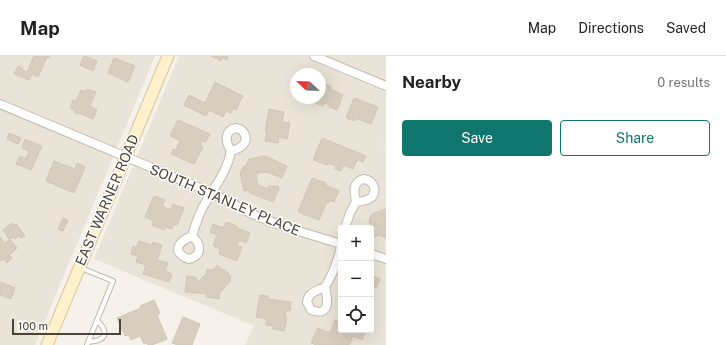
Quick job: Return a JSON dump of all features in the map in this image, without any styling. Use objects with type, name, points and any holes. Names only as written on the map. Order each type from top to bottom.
[{"type":"main road","name":"EAST WARNER ROAD","points":[[47,345],[168,56]]},
{"type":"street","points":[[314,56],[386,84]]},
{"type":"street","name":"SOUTH STANLEY PLACE","points":[[0,104],[212,193],[282,226],[338,244]]},
{"type":"street","points":[[192,236],[195,224],[204,206],[222,177],[231,151]]},
{"type":"street","points":[[346,225],[356,202]]},
{"type":"street","points":[[374,255],[386,259]]},
{"type":"street","points":[[325,287],[338,258]]},
{"type":"lane","points":[[79,268],[113,281],[88,343]]},
{"type":"lane","points":[[88,343],[100,340],[104,337],[106,332],[105,329],[98,320]]},
{"type":"shaded area","points":[[0,56],[155,56],[35,345],[0,345]]},
{"type":"shaded area","points":[[179,56],[386,56],[386,146],[377,143],[386,147],[386,345],[245,345],[254,326],[94,259]]},
{"type":"building","points":[[34,56],[50,56],[49,58],[47,57],[38,77],[32,74],[29,80],[14,74],[18,66],[27,72]]},
{"type":"building","points":[[84,56],[97,61],[93,71],[80,65]]},
{"type":"building","points":[[211,56],[228,56],[227,60],[222,58],[221,61]]},
{"type":"building","points":[[114,58],[135,66],[128,82],[108,73]]},
{"type":"building","points":[[215,82],[243,96],[236,110],[233,108],[231,113],[226,111],[223,117],[209,110],[206,116],[184,105],[189,95],[205,103]]},
{"type":"building","points":[[326,84],[331,86],[330,89],[343,95],[337,110],[329,107],[330,105],[326,104]]},
{"type":"building","points":[[87,89],[96,92],[90,106],[97,110],[93,119],[79,113],[78,114],[74,112],[75,110],[70,108],[73,100],[76,101],[81,90],[86,92]]},
{"type":"building","points":[[354,98],[378,107],[371,124],[356,118],[355,121],[346,118]]},
{"type":"building","points":[[269,109],[284,112],[282,122],[290,123],[287,139],[279,137],[278,143],[265,141],[267,131],[265,131]]},
{"type":"building","points":[[178,120],[210,134],[206,142],[202,141],[200,145],[203,147],[194,164],[171,154],[173,149],[176,150],[180,140],[170,136]]},
{"type":"building","points":[[9,133],[21,138],[18,144],[7,139]]},
{"type":"building","points":[[322,138],[366,156],[363,162],[357,160],[353,169],[343,165],[341,171],[335,169],[336,166],[328,163],[327,165],[313,160]]},
{"type":"building","points":[[25,139],[42,146],[31,170],[16,164],[20,156],[26,159],[29,151],[22,148]]},
{"type":"building","points":[[265,156],[287,166],[282,178],[267,172],[257,173],[256,176],[258,185],[268,189],[269,186],[278,186],[279,189],[273,202],[250,193],[249,190],[244,191],[240,173],[244,166],[246,166],[249,159]]},
{"type":"building","points":[[54,161],[75,169],[77,163],[85,167],[74,193],[46,181]]},
{"type":"building","points":[[312,178],[326,183],[325,185],[339,191],[334,202],[330,200],[329,203],[327,202],[319,220],[298,212]]},
{"type":"building","points":[[154,196],[165,200],[162,206],[170,210],[173,204],[184,208],[177,225],[174,224],[172,229],[165,227],[164,230],[152,225],[154,221],[145,217]]},
{"type":"building","points":[[386,209],[386,238],[379,235],[374,237],[374,225],[370,225],[369,221],[372,214]]},
{"type":"building","points":[[63,218],[68,220],[63,231],[58,229]]},
{"type":"building","points":[[226,222],[250,233],[246,243],[239,240],[237,245],[242,247],[237,261],[219,254],[220,249],[213,246],[217,235],[210,232],[213,224],[223,228]]},
{"type":"building","points":[[12,223],[14,225],[16,224],[25,236],[21,238],[19,236],[15,239],[13,237],[9,239],[3,230]]},
{"type":"building","points":[[0,237],[5,243],[10,239],[17,248],[9,255],[12,258],[7,263],[3,259],[0,261]]},
{"type":"building","points":[[139,241],[152,245],[153,242],[162,245],[157,260],[168,263],[165,271],[172,274],[169,282],[143,274],[146,265],[136,262],[138,256],[131,254],[133,246],[137,247]]},
{"type":"building","points":[[217,265],[231,276],[230,282],[220,292],[219,299],[206,297],[207,294],[185,292],[187,276],[195,277],[199,281],[206,274],[207,269],[213,270]]},
{"type":"building","points":[[374,276],[380,279],[376,288],[374,287]]},
{"type":"building","points":[[1,282],[15,288],[11,299],[0,295]]},
{"type":"building","points":[[260,295],[268,296],[268,299],[291,302],[290,311],[286,310],[285,316],[287,317],[284,331],[273,329],[274,326],[266,325],[267,319],[256,317]]},
{"type":"building","points":[[154,300],[160,313],[157,315],[167,339],[152,345],[148,345],[147,342],[144,344],[140,336],[131,340],[129,335],[125,336],[117,318],[141,308],[140,306]]},
{"type":"building","points":[[183,317],[200,324],[192,345],[178,345],[172,343]]},
{"type":"building","points":[[335,320],[338,321],[338,333],[365,333],[362,340],[353,336],[349,345],[317,345],[311,343],[318,328],[330,333]]}]
